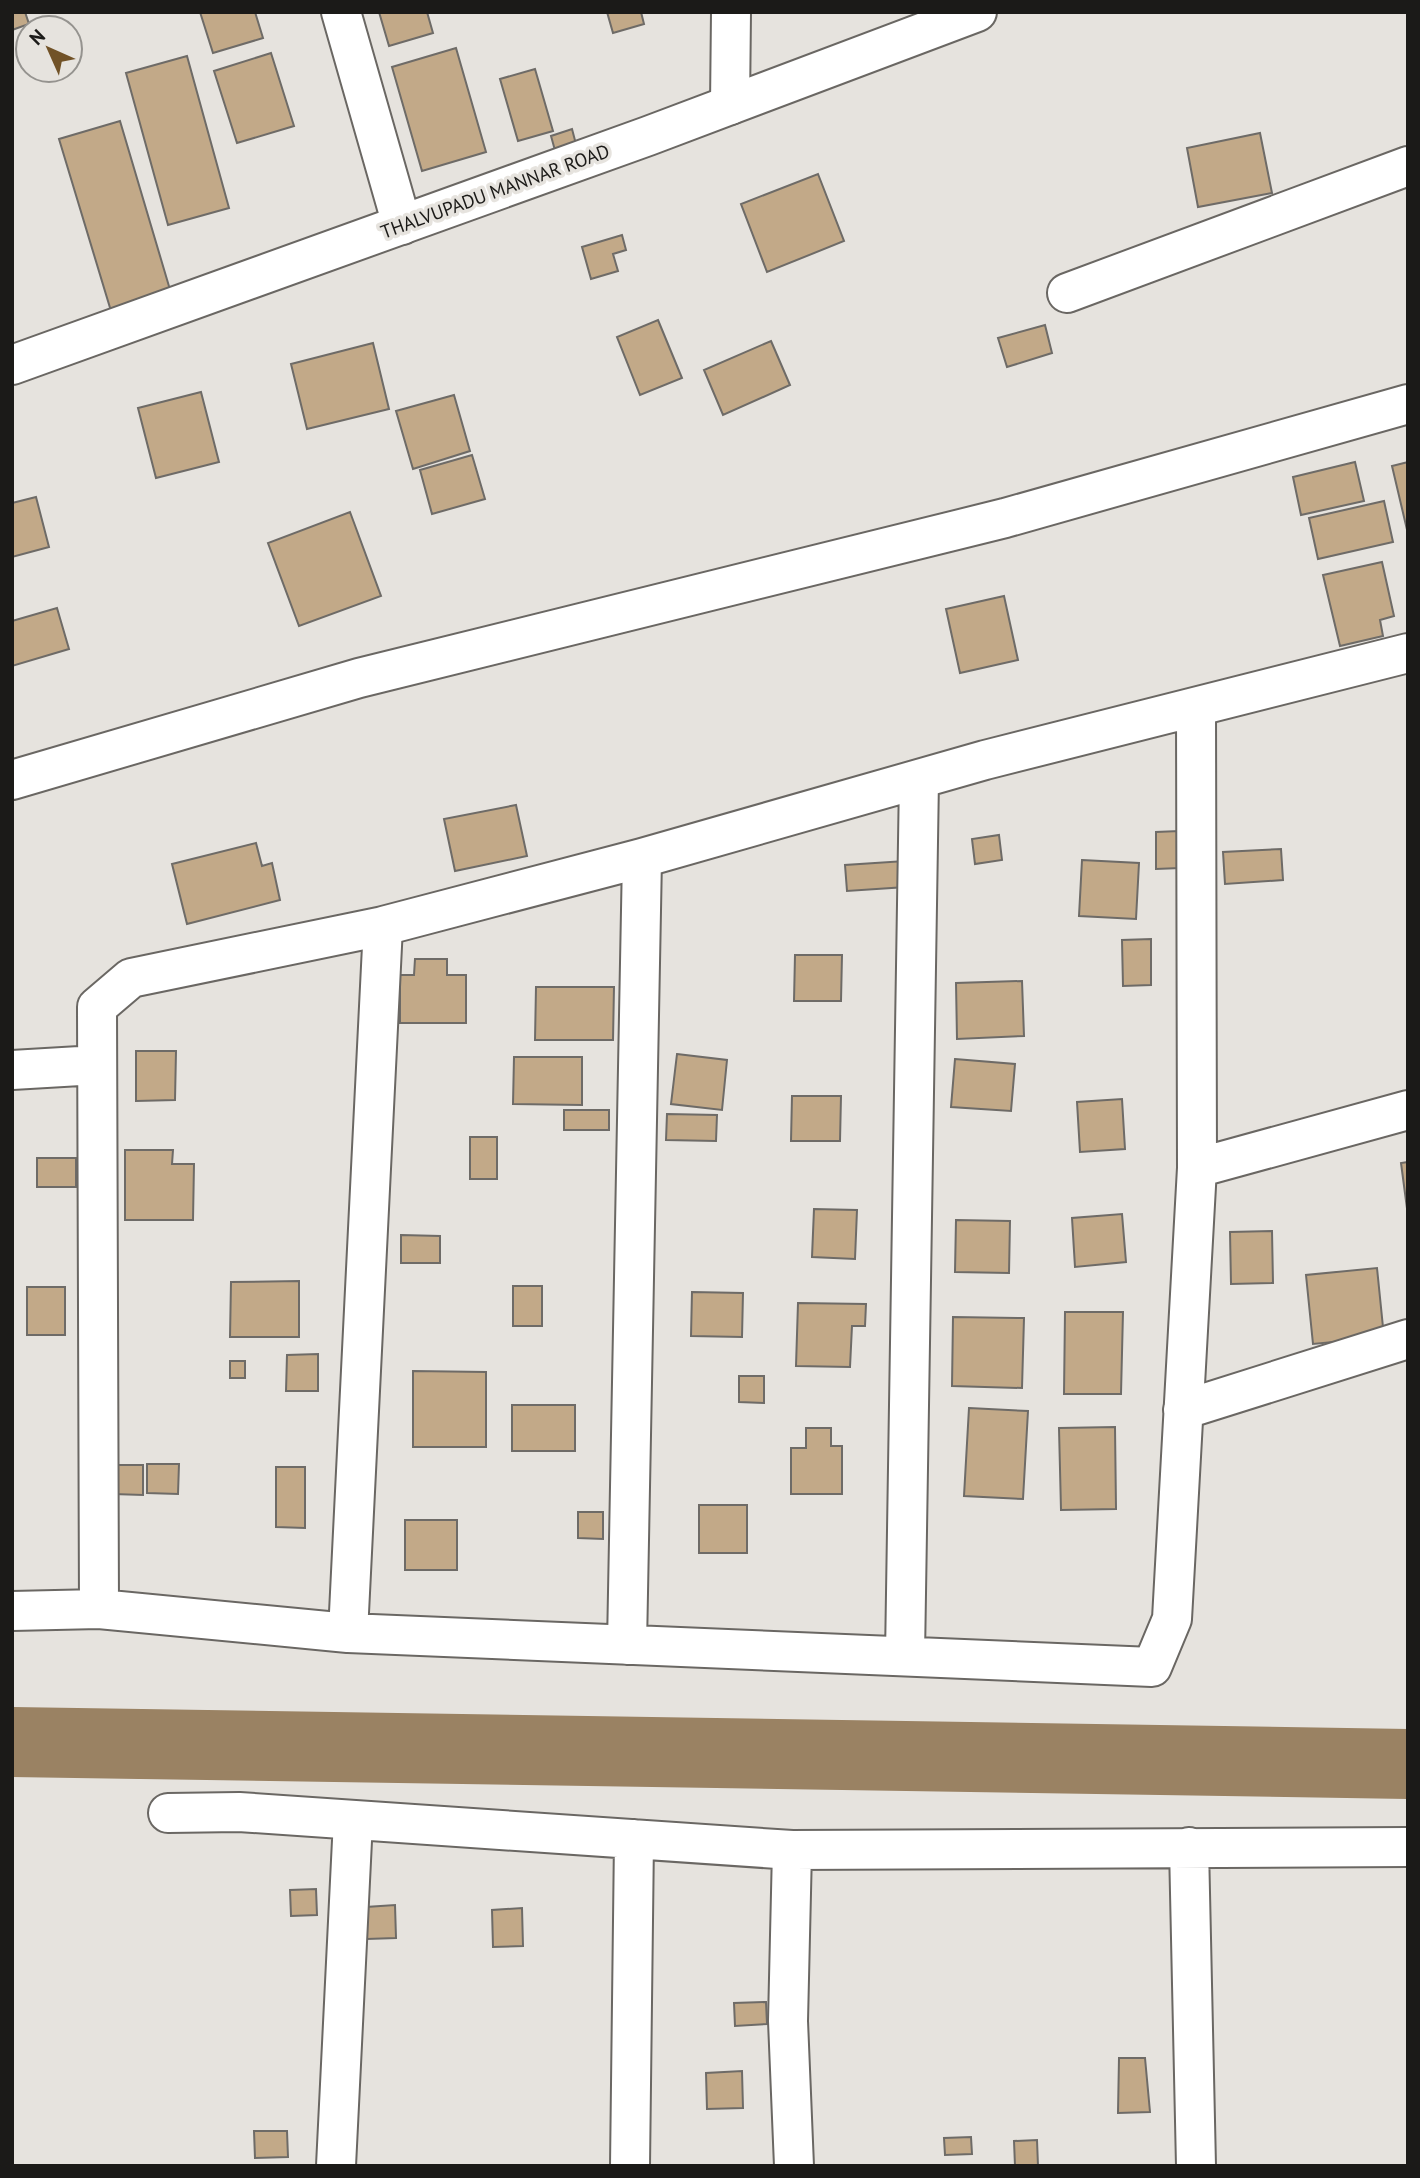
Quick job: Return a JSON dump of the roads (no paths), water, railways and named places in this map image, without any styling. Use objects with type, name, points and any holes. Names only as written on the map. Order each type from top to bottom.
[{"type":"street","points":[[341,12],[402,225]]},
{"type":"street","points":[[730,105],[731,12]]},
{"type":"street","name":"THALVUPADU MANNAR ROAD","points":[[12,365],[730,105],[954,17]]},
{"type":"street","points":[[1067,293],[1408,166]]},
{"type":"street","points":[[12,780],[359,678],[1005,518],[1408,404]]},
{"type":"street","points":[[99,1609],[97,1007],[131,978],[383,926],[642,858],[919,779],[1408,653]]},
{"type":"street","points":[[12,1611],[99,1609],[348,1633],[1152,1667],[1172,1619],[1197,1168],[1196,707]]},
{"type":"street","points":[[905,1656],[919,779]]},
{"type":"street","points":[[627,1645],[642,858]]},
{"type":"street","points":[[348,1633],[383,926]]},
{"type":"street","points":[[12,1070],[97,1065]]},
{"type":"street","points":[[1197,1168],[1408,1110]]},
{"type":"street","points":[[1183,1410],[1408,1339]]},
{"type":"street","points":[[168,1813],[239,1812],[792,1850],[1408,1847]]},
{"type":"street","points":[[336,2166],[353,1820]]},
{"type":"street","points":[[630,2166],[634,1839]]},
{"type":"street","points":[[1189,1847],[1196,2166]]},
{"type":"street","points":[[792,1850],[789,2021],[794,2166]]},
{"type":"waterway","points":[[12,1742],[1408,1764]]}]
